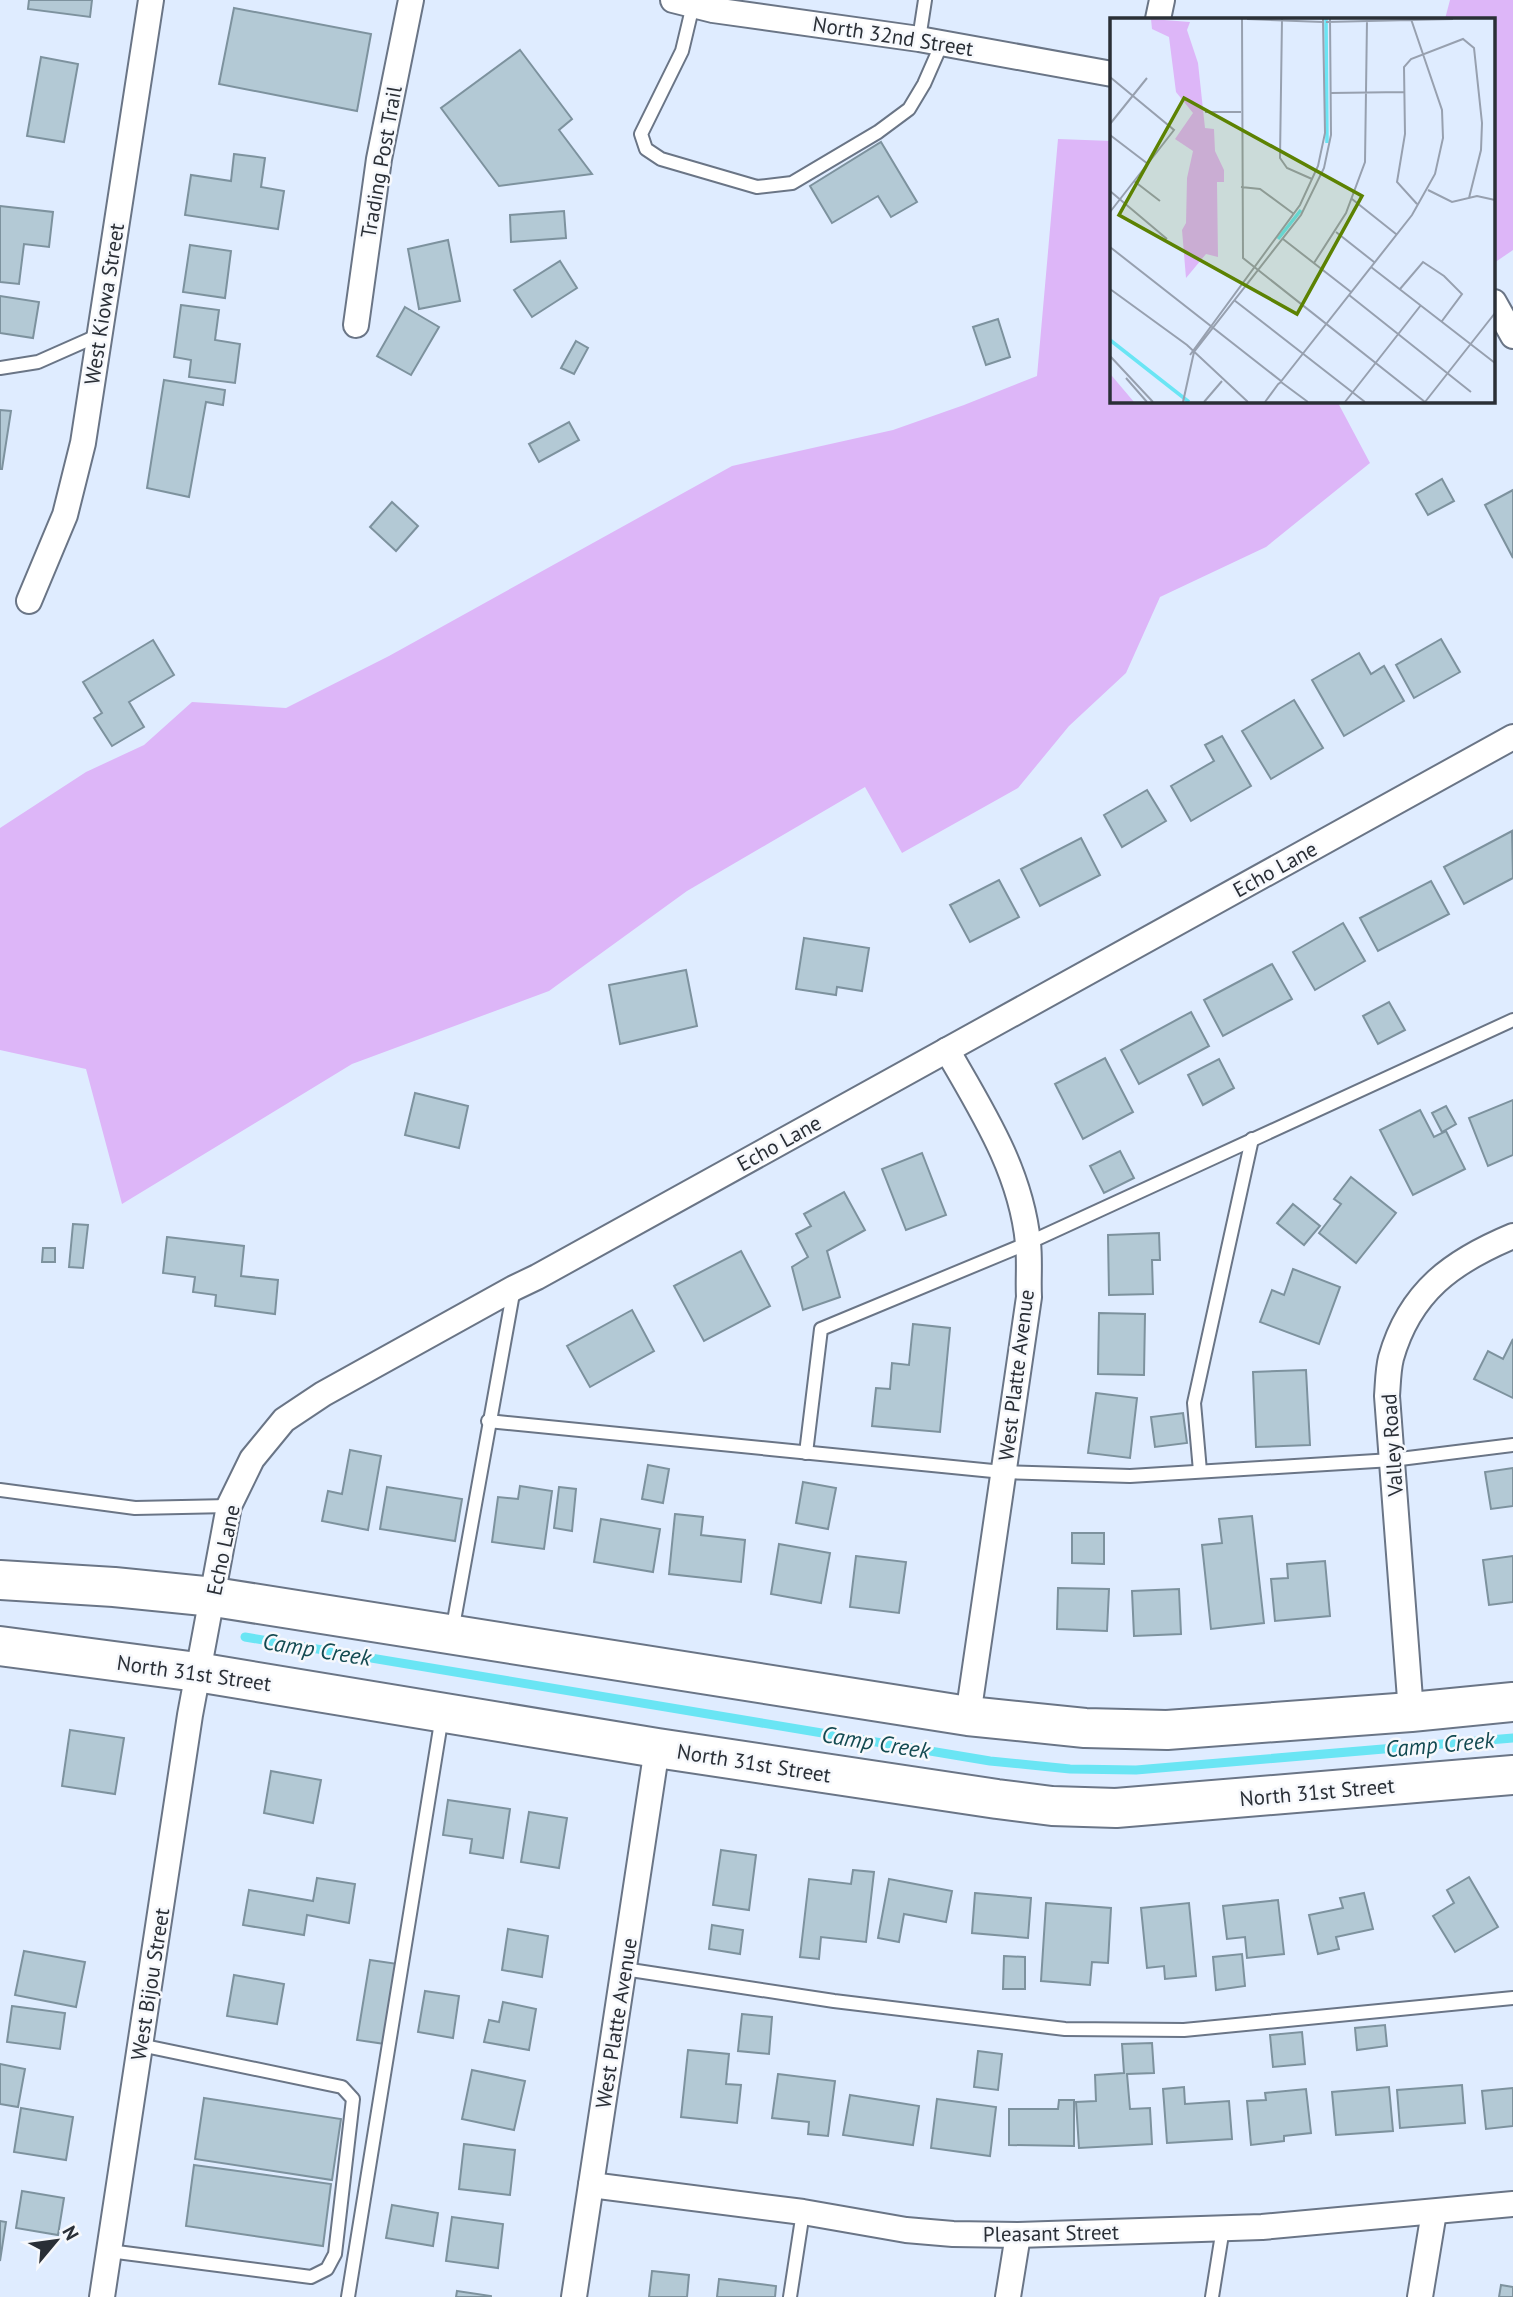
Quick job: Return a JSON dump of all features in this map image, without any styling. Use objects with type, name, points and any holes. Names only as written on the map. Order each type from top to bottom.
[{"type":"main road","points":[[0,1580],[214,1597],[968,1716],[1085,1728],[1167,1730],[1513,1702]]},
{"type":"main road","name":"North 31st Street","points":[[0,1646],[197,1672],[657,1748],[997,1800],[1052,1805],[1116,1808],[1513,1775]]},
{"type":"street","name":"West Kiowa Street","points":[[29,601],[65,515],[83,443],[151,0]]},
{"type":"street","name":"Trading Post Trail","points":[[356,325],[379,159],[411,0]]},
{"type":"street","points":[[1158,18],[1161,0]]},
{"type":"street","name":"North 32nd Street","points":[[683,2],[713,10],[930,41],[1110,74]]},
{"type":"street","points":[[1496,306],[1513,336]]},
{"type":"street","name":"Echo Lane","points":[[197,1672],[214,1597],[229,1506],[252,1459],[284,1420],[323,1394],[1513,737]]},
{"type":"street","name":"West Platte Avenue","points":[[947,1050],[995,1135],[1016,1182],[1028,1243],[1029,1297],[968,1716]]},
{"type":"street","name":"Valley Road","points":[[1411,1712],[1387,1396],[1391,1359],[1404,1325],[1422,1296],[1446,1272],[1475,1252],[1513,1236]]},
{"type":"street","name":"West Bijou Street","points":[[102,2297],[197,1672]]},
{"type":"street","name":"West Platte Avenue","points":[[574,2297],[657,1748]]},
{"type":"street","name":"Pleasant Street","points":[[592,2185],[803,2213],[906,2230],[1018,2235],[1262,2227],[1513,2204]]},
{"type":"street","points":[[1420,2297],[1434,2212]]},
{"type":"street","points":[[1008,2297],[1018,2235]]},
{"type":"lane","points":[[683,2],[682,51],[641,134],[646,149],[661,159],[757,187],[792,183],[878,132],[909,109],[924,84],[930,41],[925,0]]},
{"type":"lane","points":[[0,368],[38,362],[99,335]]},
{"type":"lane","points":[[806,1453],[821,1329],[1028,1243],[1513,1020]]},
{"type":"lane","points":[[1200,1471],[1194,1403],[1252,1139]]},
{"type":"lane","points":[[451,1634],[514,1288]]},
{"type":"lane","points":[[488,1421],[1003,1472],[1130,1476],[1392,1460],[1513,1445]]},
{"type":"lane","points":[[0,1490],[135,1508],[229,1506]]},
{"type":"lane","points":[[348,2297],[443,1712]]},
{"type":"lane","points":[[624,1969],[834,2001],[1065,2029],[1184,2030],[1513,1998]]},
{"type":"lane","points":[[109,2252],[311,2277],[327,2269],[335,2254],[353,2099],[342,2087],[140,2045]]},
{"type":"lane","points":[[790,2297],[803,2213]]},
{"type":"lane","points":[[1212,2297],[1223,2228]]},
{"type":"shaded area","points":[[1450,0],[1513,0],[1513,250],[1496,262],[1496,18],[1445,18]]},
{"type":"shaded area","points":[[1058,139],[1110,141],[1110,402],[1338,402],[1370,463],[1266,547],[1160,597],[1126,673],[1069,726],[1018,788],[902,853],[865,787],[687,891],[549,991],[352,1064],[122,1204],[86,1069],[0,1050],[0,828],[86,772],[144,745],[192,702],[286,708],[389,656],[732,466],[893,430],[1037,376]]},
{"type":"building","points":[[29,0],[92,0],[90,17],[28,9]]},
{"type":"building","points":[[234,8],[371,34],[357,111],[219,84]]},
{"type":"building","points":[[520,50],[572,119],[559,130],[592,174],[499,186],[441,108]]},
{"type":"building","points":[[41,57],[78,64],[64,142],[27,136]]},
{"type":"building","points":[[881,142],[917,202],[891,217],[878,196],[832,223],[810,186]]},
{"type":"building","points":[[234,154],[265,158],[261,187],[284,191],[278,229],[185,215],[191,175],[231,181]]},
{"type":"building","points":[[0,206],[53,212],[49,247],[24,244],[19,284],[0,282]]},
{"type":"building","points":[[564,211],[566,238],[511,242],[510,215]]},
{"type":"building","points":[[448,240],[460,301],[419,309],[408,249]]},
{"type":"building","points":[[190,245],[231,251],[225,298],[183,292]]},
{"type":"building","points":[[560,261],[577,288],[532,317],[514,290]]},
{"type":"building","points":[[0,296],[39,302],[33,338],[0,333]]},
{"type":"building","points":[[181,305],[219,310],[215,340],[240,344],[235,383],[189,377],[191,360],[174,357]]},
{"type":"building","points":[[405,307],[439,327],[411,375],[377,356]]},
{"type":"building","points":[[998,319],[1010,357],[986,365],[973,327]]},
{"type":"building","points":[[576,341],[588,348],[574,374],[561,368]]},
{"type":"building","points":[[164,380],[225,390],[223,405],[206,402],[189,497],[147,488]]},
{"type":"building","points":[[0,410],[11,411],[2,469],[0,469]]},
{"type":"building","points":[[569,422],[579,440],[539,462],[529,444]]},
{"type":"building","points":[[1442,479],[1454,501],[1428,515],[1416,494]]},
{"type":"building","points":[[1513,490],[1513,558],[1485,505]]},
{"type":"building","points":[[392,502],[418,526],[396,551],[370,527]]},
{"type":"building","points":[[1441,639],[1460,672],[1414,698],[1396,665]]},
{"type":"building","points":[[153,640],[174,675],[129,702],[144,727],[112,746],[94,718],[102,713],[83,682]]},
{"type":"building","points":[[1359,653],[1371,674],[1384,666],[1404,701],[1344,736],[1312,680]]},
{"type":"building","points":[[1294,700],[1323,748],[1271,779],[1242,731]]},
{"type":"building","points":[[1222,736],[1251,786],[1191,821],[1171,786],[1214,761],[1205,745]]},
{"type":"building","points":[[1147,790],[1166,821],[1122,847],[1104,815]]},
{"type":"building","points":[[1512,831],[1513,878],[1464,904],[1444,867]]},
{"type":"building","points":[[1081,838],[1100,875],[1040,906],[1021,869]]},
{"type":"building","points":[[999,880],[1019,917],[970,942],[950,905]]},
{"type":"building","points":[[1431,881],[1449,914],[1378,951],[1360,918]]},
{"type":"building","points":[[1343,923],[1365,961],[1315,990],[1293,952]]},
{"type":"building","points":[[804,938],[869,948],[862,991],[837,987],[836,995],[796,989]]},
{"type":"building","points":[[1272,964],[1292,999],[1223,1036],[1204,1000]]},
{"type":"building","points":[[686,970],[697,1026],[620,1044],[609,985]]},
{"type":"building","points":[[1389,1002],[1405,1030],[1378,1044],[1363,1016]]},
{"type":"building","points":[[1191,1012],[1209,1046],[1139,1084],[1121,1050]]},
{"type":"building","points":[[1105,1058],[1133,1112],[1083,1139],[1055,1084]]},
{"type":"building","points":[[1219,1059],[1234,1088],[1203,1105],[1188,1075]]},
{"type":"building","points":[[415,1093],[468,1106],[459,1148],[405,1135]]},
{"type":"building","points":[[1513,1100],[1513,1155],[1488,1166],[1469,1118]]},
{"type":"building","points":[[1446,1106],[1456,1124],[1442,1132],[1432,1113]]},
{"type":"building","points":[[1420,1110],[1434,1137],[1446,1131],[1465,1169],[1413,1195],[1380,1130]]},
{"type":"building","points":[[1120,1151],[1134,1178],[1104,1193],[1090,1166]]},
{"type":"building","points":[[922,1153],[946,1215],[906,1230],[882,1169]]},
{"type":"building","points":[[1351,1177],[1396,1213],[1356,1263],[1319,1233],[1341,1204],[1334,1199]]},
{"type":"building","points":[[844,1192],[865,1230],[827,1251],[840,1297],[803,1310],[792,1267],[808,1257],[796,1234],[811,1226],[804,1214]]},
{"type":"building","points":[[1293,1204],[1320,1226],[1304,1245],[1277,1223]]},
{"type":"building","points":[[73,1224],[88,1225],[83,1268],[69,1267]]},
{"type":"building","points":[[1159,1233],[1160,1260],[1152,1260],[1153,1294],[1109,1295],[1108,1235]]},
{"type":"building","points":[[167,1237],[244,1246],[241,1276],[278,1280],[275,1314],[215,1306],[216,1295],[193,1292],[195,1277],[163,1273]]},
{"type":"building","points":[[43,1248],[55,1248],[55,1262],[42,1262]]},
{"type":"building","points":[[741,1251],[770,1306],[704,1341],[674,1286]]},
{"type":"building","points":[[1293,1269],[1340,1287],[1319,1344],[1260,1322],[1272,1290],[1284,1295]]},
{"type":"building","points":[[632,1310],[654,1351],[590,1387],[567,1346]]},
{"type":"building","points":[[1099,1313],[1145,1314],[1144,1375],[1098,1374]]},
{"type":"building","points":[[913,1324],[950,1328],[940,1432],[872,1426],[876,1388],[890,1389],[892,1363],[909,1365]]},
{"type":"building","points":[[1513,1339],[1513,1398],[1474,1379],[1488,1351],[1503,1359]]},
{"type":"building","points":[[1306,1370],[1310,1445],[1256,1447],[1253,1372]]},
{"type":"building","points":[[1096,1393],[1137,1398],[1130,1458],[1088,1453]]},
{"type":"building","points":[[1183,1413],[1187,1443],[1155,1447],[1151,1417]]},
{"type":"building","points":[[350,1450],[381,1456],[368,1530],[322,1521],[328,1491],[342,1494]]},
{"type":"building","points":[[648,1465],[669,1469],[663,1503],[642,1499]]},
{"type":"building","points":[[1513,1468],[1513,1506],[1491,1509],[1485,1472]]},
{"type":"building","points":[[803,1482],[836,1488],[828,1529],[796,1523]]},
{"type":"building","points":[[520,1486],[552,1491],[544,1549],[492,1542],[498,1497],[518,1499]]},
{"type":"building","points":[[387,1487],[462,1499],[455,1541],[380,1529]]},
{"type":"building","points":[[559,1487],[576,1489],[572,1531],[554,1528]]},
{"type":"building","points":[[675,1514],[703,1517],[701,1535],[745,1540],[741,1582],[669,1574]]},
{"type":"building","points":[[1252,1516],[1264,1623],[1211,1629],[1202,1545],[1222,1543],[1219,1519]]},
{"type":"building","points":[[601,1519],[660,1529],[653,1572],[594,1562]]},
{"type":"building","points":[[1072,1533],[1104,1533],[1104,1564],[1072,1563]]},
{"type":"building","points":[[779,1544],[830,1553],[821,1603],[771,1594]]},
{"type":"building","points":[[856,1556],[906,1562],[899,1613],[850,1607]]},
{"type":"building","points":[[1513,1556],[1513,1602],[1489,1605],[1483,1560]]},
{"type":"building","points":[[1325,1561],[1330,1616],[1275,1621],[1271,1579],[1288,1578],[1287,1564]]},
{"type":"building","points":[[1058,1588],[1109,1589],[1107,1631],[1057,1629]]},
{"type":"building","points":[[1179,1589],[1181,1634],[1134,1636],[1132,1591]]},
{"type":"building","points":[[70,1730],[124,1738],[115,1794],[62,1786]]},
{"type":"building","points":[[271,1771],[321,1780],[313,1823],[264,1813]]},
{"type":"building","points":[[448,1800],[510,1809],[503,1858],[470,1853],[472,1839],[443,1835]]},
{"type":"building","points":[[529,1812],[567,1818],[559,1868],[521,1862]]},
{"type":"building","points":[[721,1850],[756,1855],[749,1910],[713,1905]]},
{"type":"building","points":[[853,1870],[874,1872],[866,1942],[821,1937],[819,1959],[800,1957],[809,1879],[851,1884]]},
{"type":"building","points":[[1469,1877],[1498,1927],[1455,1952],[1433,1916],[1454,1903],[1447,1890]]},
{"type":"building","points":[[317,1878],[355,1884],[349,1923],[307,1915],[304,1935],[243,1925],[249,1890],[313,1901]]},
{"type":"building","points":[[889,1879],[952,1891],[946,1922],[904,1914],[899,1942],[878,1938]]},
{"type":"building","points":[[975,1893],[1031,1898],[1028,1938],[972,1933]]},
{"type":"building","points":[[1364,1893],[1373,1929],[1336,1937],[1339,1949],[1318,1954],[1309,1915],[1343,1908],[1340,1898]]},
{"type":"building","points":[[1278,1900],[1284,1954],[1247,1958],[1245,1937],[1227,1939],[1223,1906]]},
{"type":"building","points":[[1046,1903],[1111,1908],[1108,1963],[1092,1962],[1090,1985],[1041,1981]]},
{"type":"building","points":[[1189,1903],[1196,1976],[1165,1979],[1164,1966],[1147,1968],[1141,1908]]},
{"type":"building","points":[[712,1925],[743,1930],[740,1954],[709,1949]]},
{"type":"building","points":[[508,1929],[548,1936],[542,1977],[502,1970]]},
{"type":"building","points":[[24,1951],[85,1962],[76,2007],[15,1995]]},
{"type":"building","points":[[1242,1954],[1245,1986],[1216,1990],[1213,1957]]},
{"type":"building","points":[[1004,1956],[1025,1957],[1025,1989],[1003,1989]]},
{"type":"building","points":[[370,1960],[398,1964],[385,2044],[357,2040]]},
{"type":"building","points":[[234,1975],[284,1984],[277,2024],[227,2016]]},
{"type":"building","points":[[425,1991],[459,1996],[453,2038],[418,2032]]},
{"type":"building","points":[[503,2002],[536,2009],[529,2050],[484,2042],[489,2020],[499,2022]]},
{"type":"building","points":[[12,2006],[65,2013],[60,2049],[7,2042]]},
{"type":"building","points":[[742,2014],[772,2017],[769,2054],[738,2051]]},
{"type":"building","points":[[1385,2025],[1387,2046],[1357,2050],[1355,2028]]},
{"type":"building","points":[[1302,2032],[1305,2064],[1273,2067],[1270,2035]]},
{"type":"building","points":[[1152,2043],[1154,2073],[1127,2074],[1130,2109],[1150,2108],[1152,2144],[1079,2148],[1076,2102],[1096,2101],[1095,2075],[1124,2073],[1122,2044]]},
{"type":"building","points":[[688,2050],[729,2054],[726,2084],[741,2085],[737,2123],[681,2117]]},
{"type":"building","points":[[978,2051],[1002,2054],[998,2090],[974,2087]]},
{"type":"building","points":[[0,2064],[25,2069],[18,2107],[0,2104]]},
{"type":"building","points":[[472,2070],[525,2081],[514,2130],[462,2119]]},
{"type":"building","points":[[778,2074],[835,2081],[828,2136],[808,2134],[809,2122],[772,2118]]},
{"type":"building","points":[[1462,2085],[1465,2123],[1400,2128],[1397,2090]]},
{"type":"building","points":[[1184,2087],[1185,2104],[1229,2101],[1232,2139],[1167,2143],[1163,2089]]},
{"type":"building","points":[[1389,2087],[1393,2131],[1336,2135],[1332,2092]]},
{"type":"building","points":[[1513,2088],[1513,2126],[1486,2129],[1482,2091]]},
{"type":"building","points":[[1306,2089],[1311,2133],[1284,2136],[1284,2141],[1251,2145],[1247,2101],[1266,2100],[1265,2093]]},
{"type":"building","points":[[850,2095],[919,2106],[913,2145],[843,2135]]},
{"type":"building","points":[[204,2098],[341,2119],[332,2180],[195,2159]]},
{"type":"building","points":[[937,2099],[996,2107],[990,2156],[931,2148]]},
{"type":"building","points":[[1059,2100],[1074,2100],[1074,2146],[1009,2145],[1009,2109],[1058,2109]]},
{"type":"building","points":[[21,2108],[73,2117],[66,2160],[14,2152]]},
{"type":"building","points":[[464,2144],[515,2150],[510,2195],[459,2189]]},
{"type":"building","points":[[194,2165],[331,2184],[323,2246],[186,2226]]},
{"type":"building","points":[[22,2191],[64,2198],[58,2235],[16,2228]]},
{"type":"building","points":[[392,2205],[438,2213],[433,2246],[386,2238]]},
{"type":"building","points":[[452,2217],[503,2224],[498,2268],[446,2261]]},
{"type":"building","points":[[0,2221],[6,2222],[0,2261]]},
{"type":"building","points":[[652,2271],[689,2275],[687,2297],[649,2297]]},
{"type":"building","points":[[719,2279],[776,2286],[775,2297],[717,2297]]},
{"type":"building","points":[[1501,2285],[1513,2287],[1513,2297],[1499,2297]]},
{"type":"building","points":[[457,2291],[491,2296],[491,2297],[456,2297]]},
{"type":"waterway","name":"Camp Creek","points":[[245,1637],[990,1761],[1070,1769],[1136,1770],[1513,1738]]}]
